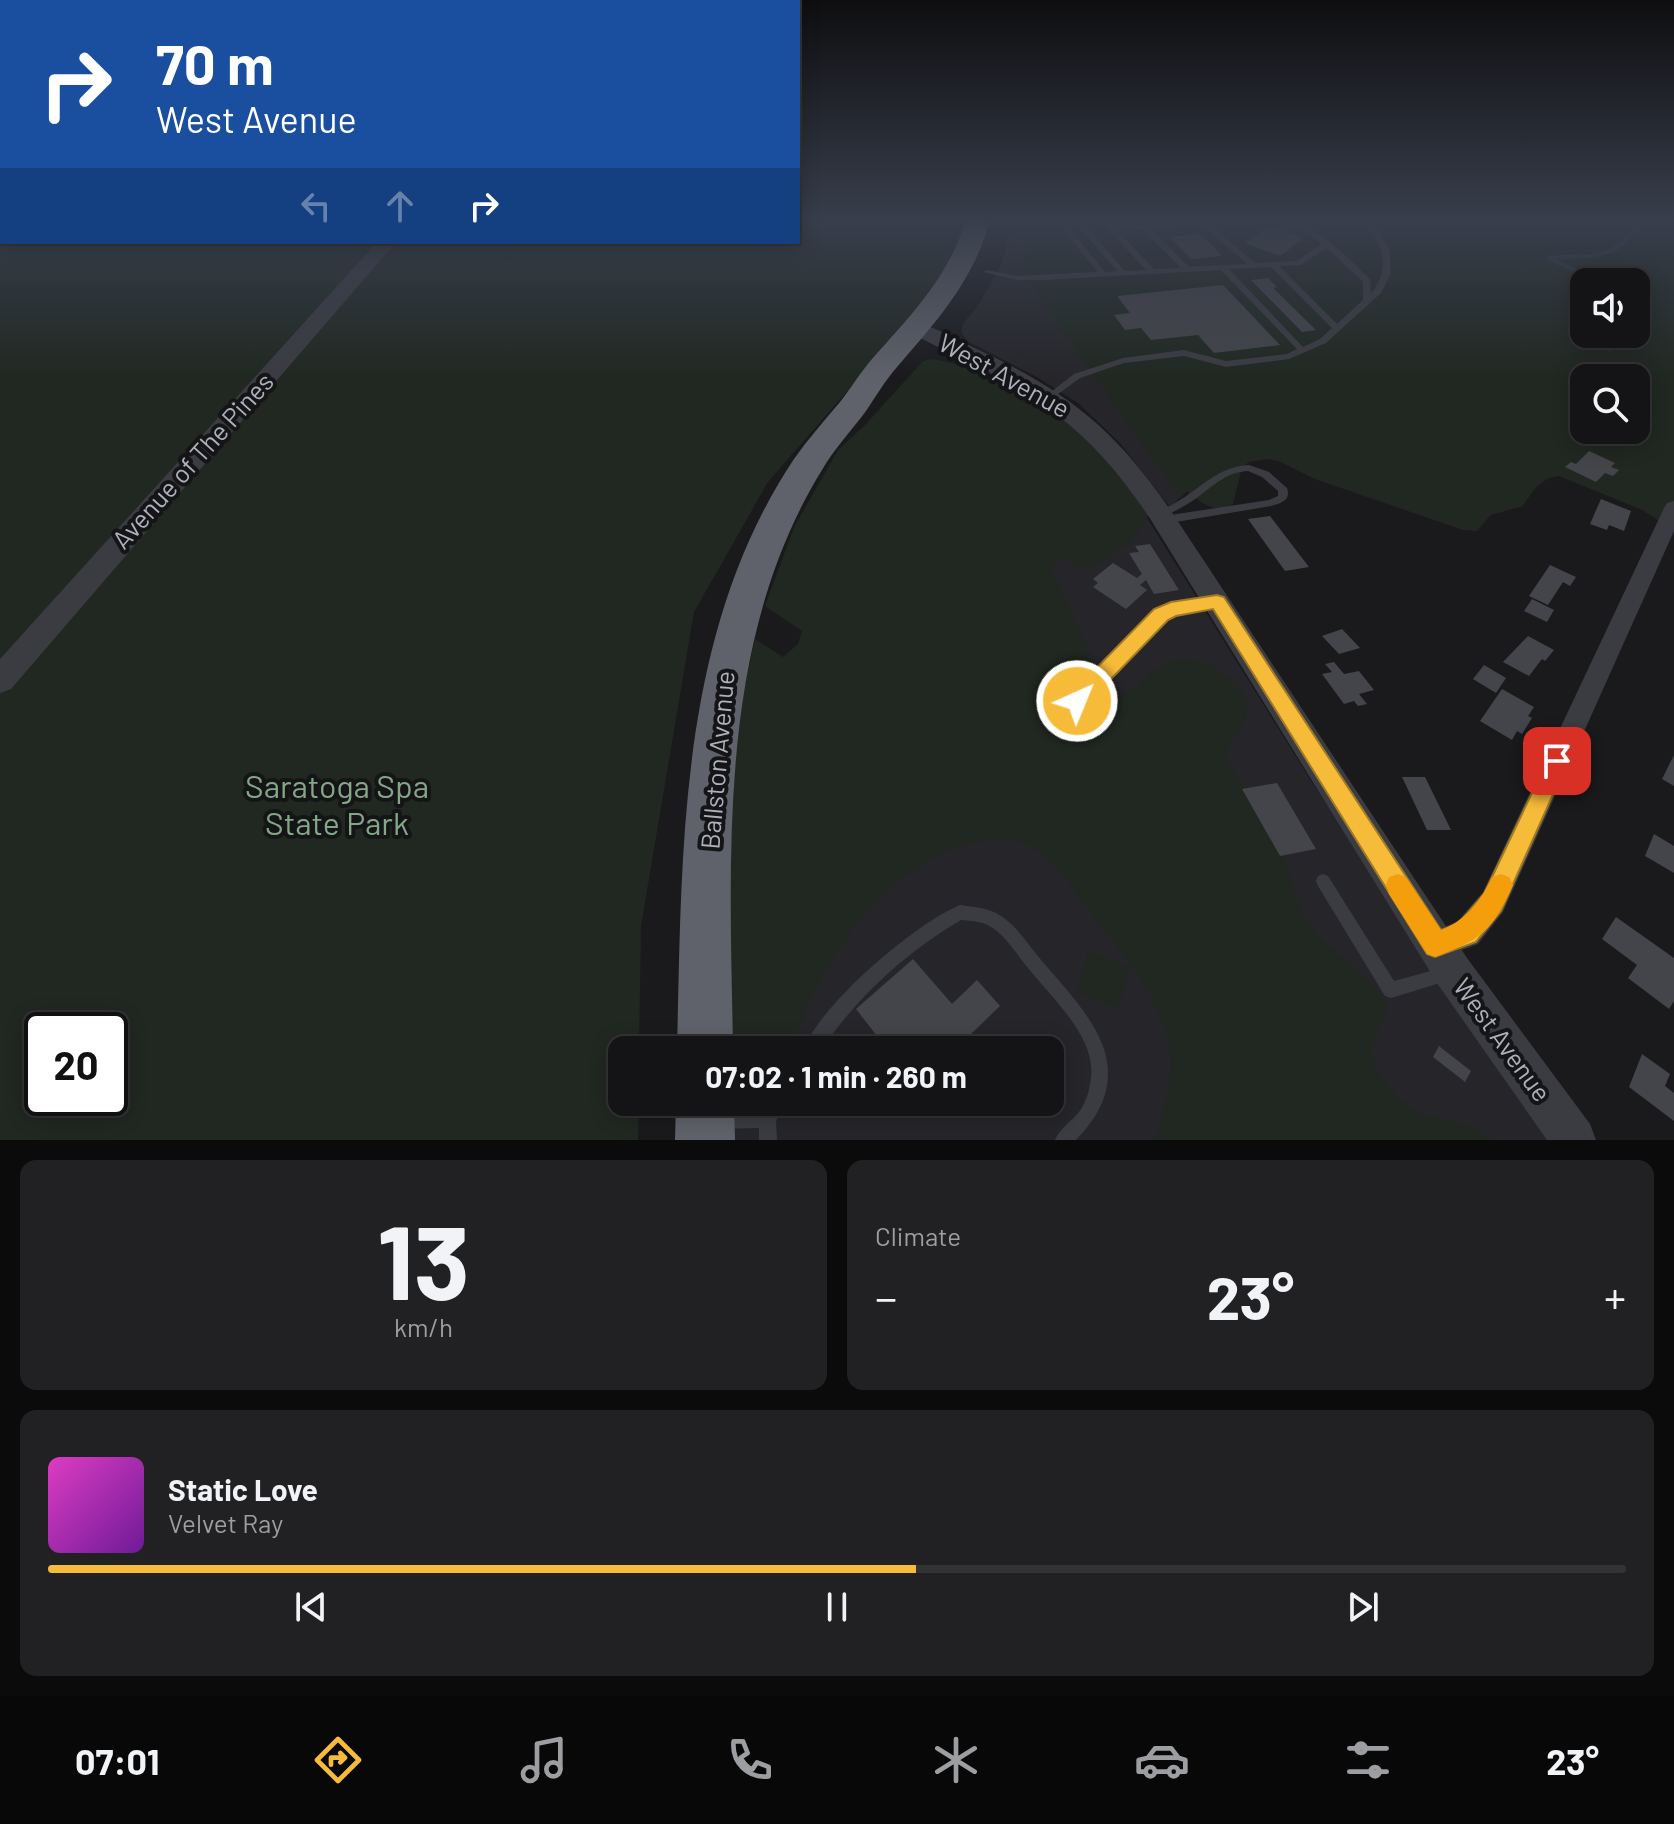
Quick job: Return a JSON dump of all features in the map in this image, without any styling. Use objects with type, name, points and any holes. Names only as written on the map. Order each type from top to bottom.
[{"type":"highway","name":"Ballston Avenue","points":[[926,334],[957,273]]},
{"type":"highway","name":"Ballston Avenue","points":[[705,1036],[709,813],[717,717],[730,644],[755,573],[800,476],[869,381],[926,334],[956,318],[986,273]]},
{"type":"street","name":"Avenue of The Pines","points":[[0,680],[359,273]]},
{"type":"street","name":"West Avenue","points":[[926,334],[1050,397],[1085,422],[1113,450],[1162,517],[1453,972],[1574,1140]]},
{"type":"street","points":[[1435,945],[1467,933],[1493,902],[1674,508]]},
{"type":"lane","points":[[993,273],[1017,278],[1119,273]]},
{"type":"lane","points":[[1229,273],[1302,350]]},
{"type":"lane","points":[[1281,273],[1337,328]]},
{"type":"lane","points":[[1359,273],[1367,281],[1367,301]]},
{"type":"lane","points":[[1050,397],[1077,376],[1123,361],[1184,353],[1226,364],[1289,356],[1323,341],[1378,291],[1387,273]]},
{"type":"lane","points":[[1253,467],[1269,475],[1283,490],[1283,498],[1271,503],[1162,517],[1182,507],[1228,470],[1253,467]]},
{"type":"lane","points":[[1077,701],[1161,615],[1171,609],[1217,602]]},
{"type":"lane","points":[[1323,881],[1391,990],[1453,972]]},
{"type":"lane","points":[[821,1036],[851,996],[931,929],[960,912],[994,919],[1084,1021],[1098,1055],[1098,1092],[1083,1123],[1064,1140]]},
{"type":"lane","points":[[768,1140],[769,1116]]},
{"type":"lane","points":[[705,1121],[767,1119]]},
{"type":"shaded area","points":[[996,273],[1419,273],[1170,507],[1120,443],[1078,403],[1035,376],[967,341],[962,325],[979,304]]},
{"type":"shaded area","points":[[1132,494],[1308,776],[1550,1140],[721,1140],[721,1116],[1064,1116],[1064,1036],[729,1036],[1000,616]]},
{"type":"green space","name":"Saratoga Spa State Park","points":[[0,273],[946,273],[938,287],[768,482],[694,612],[641,926],[639,1036],[608,1036],[608,1116],[639,1116],[638,1140],[0,1140]]},
{"type":"green space","points":[[1023,273],[1570,273],[1570,348],[1650,348],[1650,273],[1674,273],[1674,530],[1642,510],[1559,476],[1542,482],[1523,506],[1491,515],[1477,531],[1463,530],[1315,479],[1270,459],[1249,462],[1242,467],[1233,504],[1227,507],[1209,506],[1187,491],[1180,498]]},
{"type":"green space","points":[[932,359],[967,366],[1070,421],[1151,507],[1141,528],[1117,552],[1085,569],[1072,564],[1065,557],[1050,571],[1068,603],[1096,668],[1115,698],[1124,695],[1167,662],[1186,658],[1209,664],[1239,687],[1245,697],[1246,713],[1226,752],[1237,776],[1278,842],[1298,903],[1308,922],[1370,983],[1388,1006],[1370,1053],[1381,1078],[1419,1114],[1465,1125],[1493,1140],[1157,1140],[1169,1086],[1171,1057],[1154,1002],[1135,970],[1056,867],[1038,851],[1011,840],[963,846],[931,860],[902,879],[854,928],[817,987],[795,1036],[728,1036],[721,858],[735,730],[755,639],[783,657],[798,644],[802,631],[765,606],[794,527],[838,450],[923,361]]},
{"type":"green space","points":[[1088,950],[1129,968],[1119,1010],[1077,991]]},
{"type":"building","points":[[1268,278],[1277,287],[1273,288],[1316,330],[1302,332],[1251,280]]},
{"type":"building","points":[[1223,285],[1280,345],[1214,353],[1198,335],[1151,340],[1141,328],[1125,330],[1114,315],[1130,313],[1117,296]]},
{"type":"building","points":[[1589,451],[1615,463],[1611,467],[1619,470],[1613,476],[1605,473],[1596,482],[1565,467],[1571,462],[1576,464]]},
{"type":"building","points":[[1601,499],[1631,511],[1624,531],[1609,525],[1607,530],[1590,524]]},
{"type":"building","points":[[1270,516],[1309,567],[1285,571],[1248,519]]},
{"type":"building","points":[[1150,544],[1179,590],[1154,594],[1146,580],[1140,585],[1147,590],[1126,609],[1093,587],[1098,583],[1093,579],[1113,563],[1137,578],[1142,574],[1129,553],[1139,552],[1135,546]]},
{"type":"building","points":[[1550,565],[1576,577],[1570,586],[1563,582],[1548,605],[1529,596]]},
{"type":"building","points":[[1532,599],[1554,610],[1547,622],[1524,611]]},
{"type":"building","points":[[1342,629],[1360,648],[1339,654],[1322,636]]},
{"type":"building","points":[[1528,636],[1554,650],[1545,661],[1542,659],[1529,676],[1503,662]]},
{"type":"building","points":[[1334,662],[1344,674],[1359,671],[1374,690],[1359,694],[1367,704],[1358,706],[1354,701],[1344,704],[1322,674],[1332,672],[1325,664]]},
{"type":"building","points":[[1484,665],[1506,678],[1496,693],[1473,679]]},
{"type":"building","points":[[1502,689],[1534,707],[1528,716],[1532,718],[1522,734],[1517,731],[1512,740],[1480,721]]},
{"type":"building","points":[[1674,755],[1674,786],[1662,779]]},
{"type":"building","points":[[1402,777],[1425,777],[1451,830],[1427,830]]},
{"type":"building","points":[[1277,783],[1316,849],[1280,856],[1242,789]]},
{"type":"building","points":[[1654,834],[1674,846],[1674,873],[1645,856]]},
{"type":"building","points":[[1616,917],[1674,958],[1674,1001],[1669,1009],[1628,978],[1637,965],[1602,939]]},
{"type":"building","points":[[913,959],[952,1004],[977,980],[1000,1006],[969,1036],[877,1036],[856,1009]]},
{"type":"building","points":[[1439,1046],[1471,1071],[1465,1082],[1433,1057]]},
{"type":"building","points":[[1642,1054],[1670,1074],[1665,1086],[1674,1093],[1674,1121],[1629,1087]]},
{"type":"slow traffic","points":[[1398,885],[1435,945],[1467,933],[1493,902],[1501,885]]},
{"type":"route","points":[[1077,701],[1161,615],[1171,609],[1217,602],[1435,945],[1467,933],[1493,902],[1557,761]]}]
